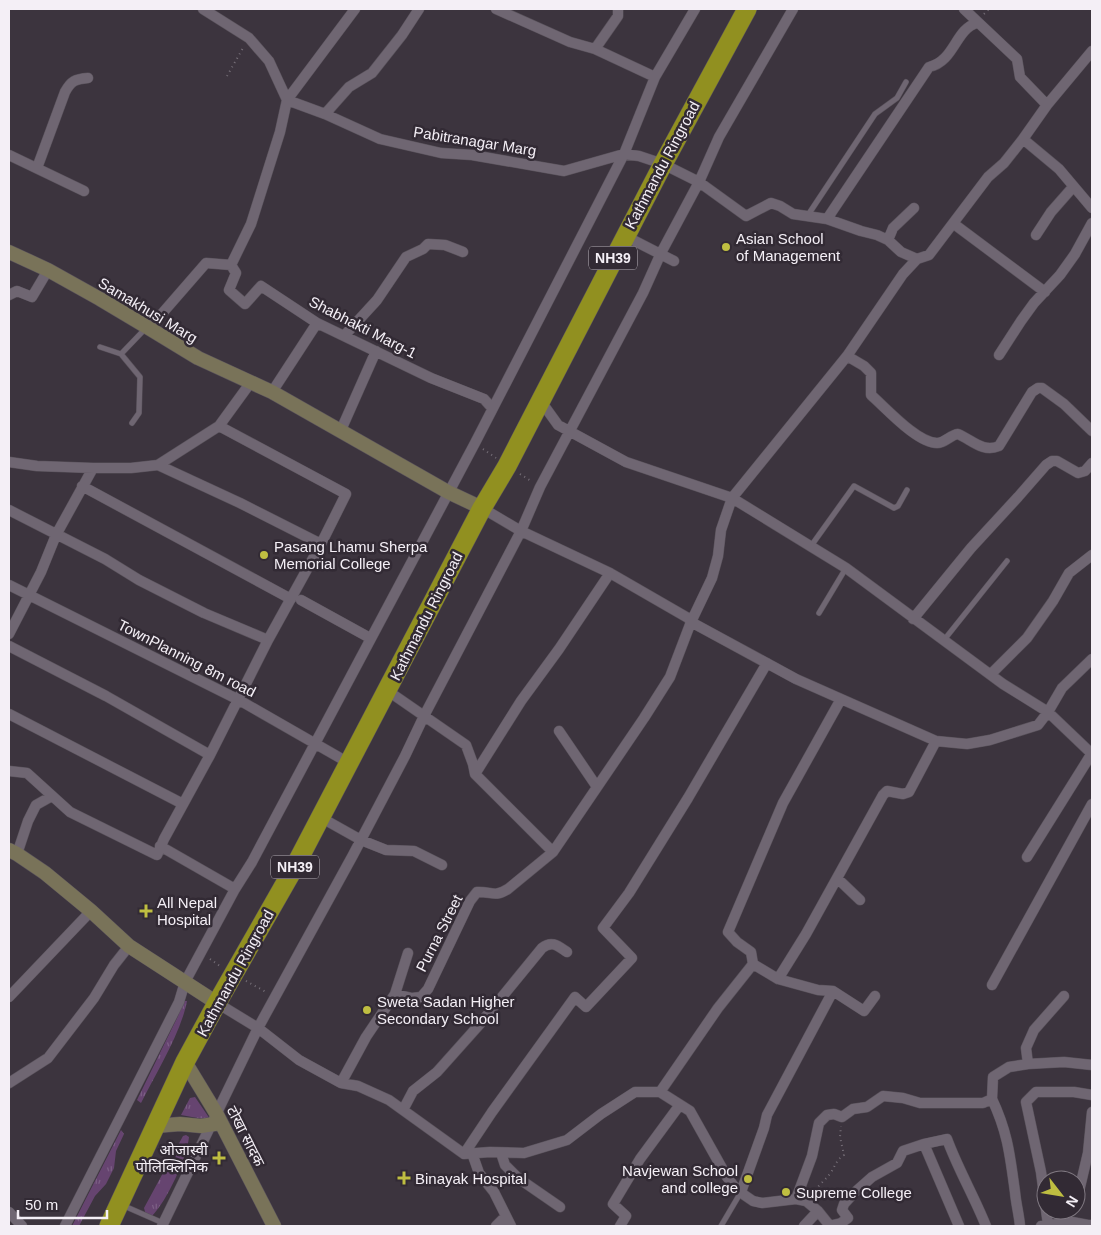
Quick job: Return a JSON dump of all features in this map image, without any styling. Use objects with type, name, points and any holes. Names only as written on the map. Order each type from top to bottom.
[{"type":"highway","name":"Kathmandu Ringroad","points":[[109,1226],[185,1062],[294,868],[482,508],[507,466],[625,236],[747,9]]},
{"type":"main road","name":"Samakhusi Marg","points":[[9,252],[48,270],[147,326],[198,358],[272,392],[448,492],[482,508]]},
{"type":"main road","points":[[13,852],[45,873],[129,946],[217,1003]]},
{"type":"main road","name":"टोखा सादक","points":[[185,1062],[274,1226]]},
{"type":"main road","points":[[156,1126],[180,1124],[201,1126],[215,1120]]},
{"type":"street","points":[[203,9],[249,38],[269,61],[287,100],[355,9]]},
{"type":"street","points":[[325,114],[349,88],[372,74],[402,35],[418,9]]},
{"type":"street","points":[[496,9],[570,42],[595,49],[655,77]]},
{"type":"street","points":[[595,49],[618,16],[618,9]]},
{"type":"street","points":[[65,1226],[180,1002],[185,982],[316,744],[624,154],[655,77],[695,9]]},
{"type":"street","points":[[162,1225],[215,1120],[258,1028],[405,756],[521,531],[540,487],[643,293],[661,253],[699,182],[719,137],[793,9]]},
{"type":"street","points":[[964,9],[1018,59],[1020,77],[1047,105]]},
{"type":"street","points":[[827,220],[928,67],[936,65],[948,55],[970,24],[977,23]]},
{"type":"street","points":[[388,691],[466,744],[475,774],[553,852],[670,677],[712,578],[718,556],[721,530],[732,498],[847,356],[903,274],[917,259],[929,255],[988,178],[1004,163],[1023,140],[1047,105],[1092,51]]},
{"type":"street","points":[[37,168],[70,82],[88,78]]},
{"type":"street","name":"Pabitranagar Marg","points":[[287,100],[325,114],[380,139],[441,152],[472,154],[564,171],[624,154],[639,156],[663,164],[699,182],[746,216],[771,203],[793,214],[808,215]]},
{"type":"street","name":"Shabhakti Marg-1","points":[[287,100],[280,132],[251,224],[230,266],[236,273],[229,290],[245,304],[261,286],[317,323],[439,381],[484,399],[492,408]]},
{"type":"street","points":[[1023,140],[1058,169],[1092,208]]},
{"type":"street","points":[[9,155],[84,191]]},
{"type":"street","points":[[1036,235],[1051,212],[1073,186]]},
{"type":"street","points":[[888,240],[893,228],[914,208]]},
{"type":"street","points":[[808,215],[877,235],[888,240],[902,252],[917,259]]},
{"type":"street","points":[[999,355],[1034,302],[1045,292],[1075,254],[1092,223]]},
{"type":"street","points":[[954,224],[1045,292]]},
{"type":"street","points":[[625,236],[674,261]]},
{"type":"street","points":[[344,336],[377,300],[406,258],[423,249],[428,244],[445,245],[463,252]]},
{"type":"street","points":[[147,326],[159,317],[206,263],[230,266]]},
{"type":"street","points":[[9,294],[17,291],[32,297],[48,270]]},
{"type":"street","points":[[272,392],[317,323]]},
{"type":"street","points":[[341,430],[376,351]]},
{"type":"street","points":[[847,356],[864,366],[871,373],[872,395],[917,435],[929,442],[938,443],[958,434],[977,446],[993,448],[999,446],[1032,392],[1038,388],[1042,388],[1064,404],[1092,431]]},
{"type":"street","points":[[9,462],[37,466],[93,468],[131,468],[158,465],[219,426],[251,382]]},
{"type":"street","points":[[540,400],[558,425],[626,462],[732,498],[846,568],[1003,684],[1048,712],[1092,753],[1027,857]]},
{"type":"street","points":[[9,771],[27,773],[70,812],[157,855],[160,846],[239,700],[268,640],[296,600],[346,494],[219,426]]},
{"type":"street","points":[[913,619],[971,548],[1046,465],[1052,461],[1057,461],[1078,473],[1085,471],[1092,462]]},
{"type":"street","points":[[158,465],[240,503],[321,544]]},
{"type":"street","points":[[9,634],[41,572],[56,535],[93,468]]},
{"type":"street","points":[[82,486],[370,638]]},
{"type":"street","points":[[482,508],[521,531],[610,573],[692,622],[796,679],[936,741],[967,744],[990,740],[1038,725],[1062,688],[1092,659]]},
{"type":"street","points":[[9,510],[105,559],[139,580],[268,640]]},
{"type":"street","points":[[991,674],[1027,638],[1053,601],[1069,573],[1092,555]]},
{"type":"street","points":[[475,774],[521,702],[610,573]]},
{"type":"street","name":"TownPlanning 8m road","points":[[9,586],[239,700],[349,764]]},
{"type":"street","points":[[9,646],[106,696],[210,755]]},
{"type":"street","points":[[468,1153],[492,1112],[575,997],[586,1006],[632,958],[603,928],[628,893],[688,798],[767,663]]},
{"type":"street","points":[[660,1092],[718,1008],[753,964],[751,952],[737,942],[728,932],[783,803],[841,698]]},
{"type":"street","points":[[9,714],[183,804]]},
{"type":"street","points":[[560,731],[597,787]]},
{"type":"street","points":[[778,979],[838,878],[884,794],[887,791],[903,794],[909,792],[936,741]]},
{"type":"street","points":[[13,852],[36,805],[52,796]]},
{"type":"street","points":[[992,986],[1092,804]]},
{"type":"street","points":[[320,817],[361,840],[386,850],[414,851],[442,865]]},
{"type":"street","points":[[160,846],[235,889]]},
{"type":"street","name":"Purna Street","points":[[395,994],[412,998],[421,997],[470,901],[477,892],[493,895],[508,890],[553,852]]},
{"type":"street","points":[[838,878],[860,900]]},
{"type":"street","points":[[9,997],[91,911]]},
{"type":"street","points":[[402,1110],[413,1091],[437,1072],[480,1025],[542,948],[547,944],[554,943],[567,952]]},
{"type":"street","points":[[9,1083],[48,1058],[94,998],[114,965],[129,946]]},
{"type":"street","points":[[341,1083],[366,1037],[395,994],[408,953]]},
{"type":"street","points":[[753,964],[778,979],[818,990],[833,991],[864,1011],[875,996]]},
{"type":"street","points":[[741,1192],[767,1115],[833,991]]},
{"type":"street","points":[[1028,1064],[1026,1048],[1034,1030],[1064,996]]},
{"type":"street","points":[[217,1003],[258,1028],[299,1060],[341,1083],[358,1086],[388,1100],[468,1153],[479,1173],[494,1192],[511,1226]]},
{"type":"street","points":[[1020,1226],[1009,1145],[1002,1120],[992,1099],[992,1077],[1009,1067],[1028,1064],[1064,1062],[1092,1065]]},
{"type":"street","points":[[468,1153],[524,1153],[567,1140],[601,1114],[635,1092],[660,1092],[679,1106],[690,1111],[727,1177],[741,1192],[753,1201],[762,1203],[801,1200],[818,1211],[830,1226],[841,1223],[848,1218],[842,1210],[844,1204],[854,1192],[872,1177],[898,1162],[903,1152],[924,1144],[947,1139],[962,1177],[986,1226]]},
{"type":"street","points":[[1092,1095],[1074,1092],[1036,1092],[1026,1102],[1041,1172],[1044,1226],[1072,1222],[1092,1225]]},
{"type":"street","points":[[801,1200],[819,1123],[827,1115],[834,1114],[842,1117],[853,1109],[867,1107],[882,1096],[903,1098],[920,1103],[983,1103],[992,1099]]},
{"type":"street","points":[[620,1226],[626,1216],[614,1204],[640,1159],[679,1106]]},
{"type":"street","points":[[1084,1170],[1088,1153],[1092,1112]]},
{"type":"street","points":[[924,1144],[959,1226]]},
{"type":"street","points":[[501,1153],[506,1165],[518,1178],[560,1207]]},
{"type":"street","points":[[804,1226],[818,1211]]},
{"type":"street","points":[[9,1212],[22,1226]]},
{"type":"street","points":[[496,1226],[505,1217]]},
{"type":"lane","points":[[808,215],[875,114],[897,98],[906,82]]},
{"type":"lane","points":[[122,354],[147,326]]},
{"type":"lane","points":[[100,348],[122,354],[140,377],[139,413],[132,423]]},
{"type":"lane","points":[[810,547],[854,486],[894,508],[898,506],[907,490]]},
{"type":"lane","points":[[944,640],[1007,561]]},
{"type":"lane","points":[[819,613],[846,568]]},
{"type":"lane","points":[[721,1226],[741,1192]]},
{"type":"lane","points":[[118,1204],[162,1225]]},
{"type":"path","points":[[226,76],[249,38]]},
{"type":"path","points":[[801,1200],[828,1176],[836,1160],[844,1154],[840,1137],[842,1117]]},
{"type":"green space","points":[[183,1001],[187,1001],[179,1026],[141,1103],[137,1100],[178,1016]]},
{"type":"green space","points":[[195,1097],[210,1119],[181,1115],[190,1098]]},
{"type":"green space","points":[[121,1130],[124,1134],[116,1151],[114,1168],[106,1184],[95,1196],[79,1226],[72,1226]]},
{"type":"green space","points":[[183,1136],[189,1137],[187,1146],[170,1190],[152,1216],[146,1215],[144,1208]]},
{"type":"place","name":"Asian School of Management","points":[[726,247]]},
{"type":"place","name":"Pasang Lhamu Sherpa Memorial College","points":[[264,555]]},
{"type":"place","name":"All Nepal Hospital","points":[[146,911]]},
{"type":"place","name":"Sweta Sadan Higher Secondary School","points":[[367,1010]]},
{"type":"place","name":"ओजास्वी पोलिक्लिनिक","points":[[219,1158]]},
{"type":"place","name":"Binayak Hospital","points":[[404,1178]]},
{"type":"place","name":"Navjewan School and college","points":[[748,1179]]},
{"type":"place","name":"Supreme College","points":[[786,1192]]}]
